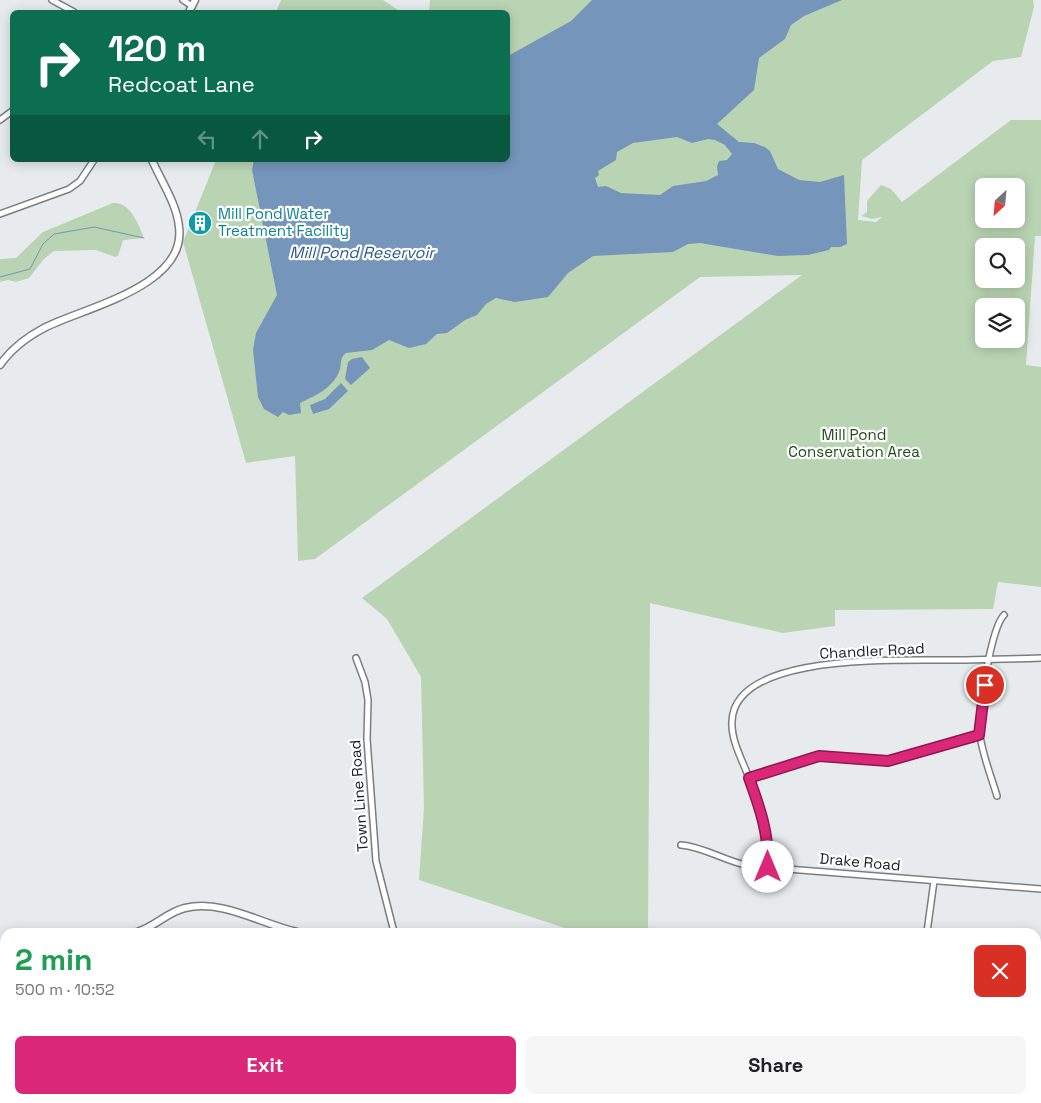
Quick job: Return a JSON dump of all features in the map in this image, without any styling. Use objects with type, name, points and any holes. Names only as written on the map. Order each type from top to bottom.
[{"type":"street","points":[[52,0],[70,10]]},
{"type":"street","points":[[182,0],[192,6]]},
{"type":"street","points":[[0,120],[10,112]]},
{"type":"street","points":[[0,214],[69,189],[80,181],[93,162]]},
{"type":"street","points":[[0,365],[12,350],[40,330],[117,300],[142,284],[170,260],[179,241],[177,218],[153,162]]},
{"type":"street","points":[[997,796],[979,735],[988,660],[998,620],[1004,615]]},
{"type":"street","name":"Town Line Road","points":[[356,658],[365,682],[368,700],[367,739],[376,861],[393,928]]},
{"type":"street","name":"Chandler Road","points":[[768,867],[768,844],[764,821],[734,737],[732,720],[734,708],[741,697],[758,684],[832,662],[1041,658]]},
{"type":"street","points":[[749,778],[819,756],[888,761],[979,735]]},
{"type":"street","name":"Drake Road","points":[[681,845],[696,847],[732,862],[768,867],[1041,889]]},
{"type":"street","points":[[928,928],[934,881]]},
{"type":"street","points":[[147,928],[179,910],[205,906],[241,913],[281,928]]},
{"type":"green space","points":[[281,0],[383,0],[398,10],[277,10]]},
{"type":"green space","name":"Mill Pond Conservation Area","points":[[430,0],[1033,0],[1034,7],[1021,57],[993,61],[862,160],[858,220],[876,222],[882,217],[872,219],[861,216],[867,212],[867,201],[881,185],[891,189],[902,202],[1011,120],[1041,120],[1041,236],[1035,236],[1026,365],[1041,367],[1041,587],[998,582],[993,609],[835,610],[835,626],[783,633],[650,603],[648,928],[565,928],[419,880],[424,808],[421,677],[387,619],[362,598],[802,275],[700,277],[315,559],[298,561],[295,456],[246,463],[183,242],[215,162],[510,162],[510,10],[429,10]]},
{"type":"green space","points":[[113,203],[119,203],[129,210],[144,238],[123,240],[118,256],[115,257],[96,250],[54,251],[44,259],[29,278],[16,282],[8,280],[0,282],[0,259],[16,258],[43,232]]},
{"type":"water","name":"Mill Pond Reservoir","points":[[592,0],[842,0],[804,16],[791,25],[785,39],[759,58],[754,90],[717,124],[739,142],[754,143],[765,147],[770,151],[778,169],[799,180],[820,182],[844,175],[847,244],[808,255],[778,256],[700,243],[688,244],[673,252],[593,256],[568,273],[548,297],[515,302],[496,298],[486,304],[477,315],[465,320],[447,333],[437,334],[426,344],[409,348],[389,340],[372,350],[346,353],[342,358],[335,380],[321,392],[300,403],[301,413],[289,415],[283,412],[278,417],[264,409],[258,397],[253,350],[256,333],[277,295],[252,170],[254,162],[510,162],[510,55],[571,21]],"holes":[[[677,137],[692,143],[708,139],[725,145],[732,154],[727,160],[719,161],[717,166],[718,175],[706,181],[673,186],[660,195],[621,193],[606,186],[598,187],[595,178],[599,175],[598,171],[616,160],[617,152],[633,143]]]},
{"type":"water","points":[[362,357],[370,368],[351,385],[345,379],[348,362]]},
{"type":"water","points":[[341,383],[348,391],[329,409],[313,414],[310,405],[325,399]]},
{"type":"waterway","points":[[0,277],[30,269],[43,244],[54,234],[94,227],[144,238]]},
{"type":"place","name":"Mill Pond Water Treatment Facility","points":[[200,223]]},
{"type":"route","points":[[768,867],[768,844],[764,821],[749,778],[819,756],[836,756],[883,762],[979,735],[985,685]]}]
